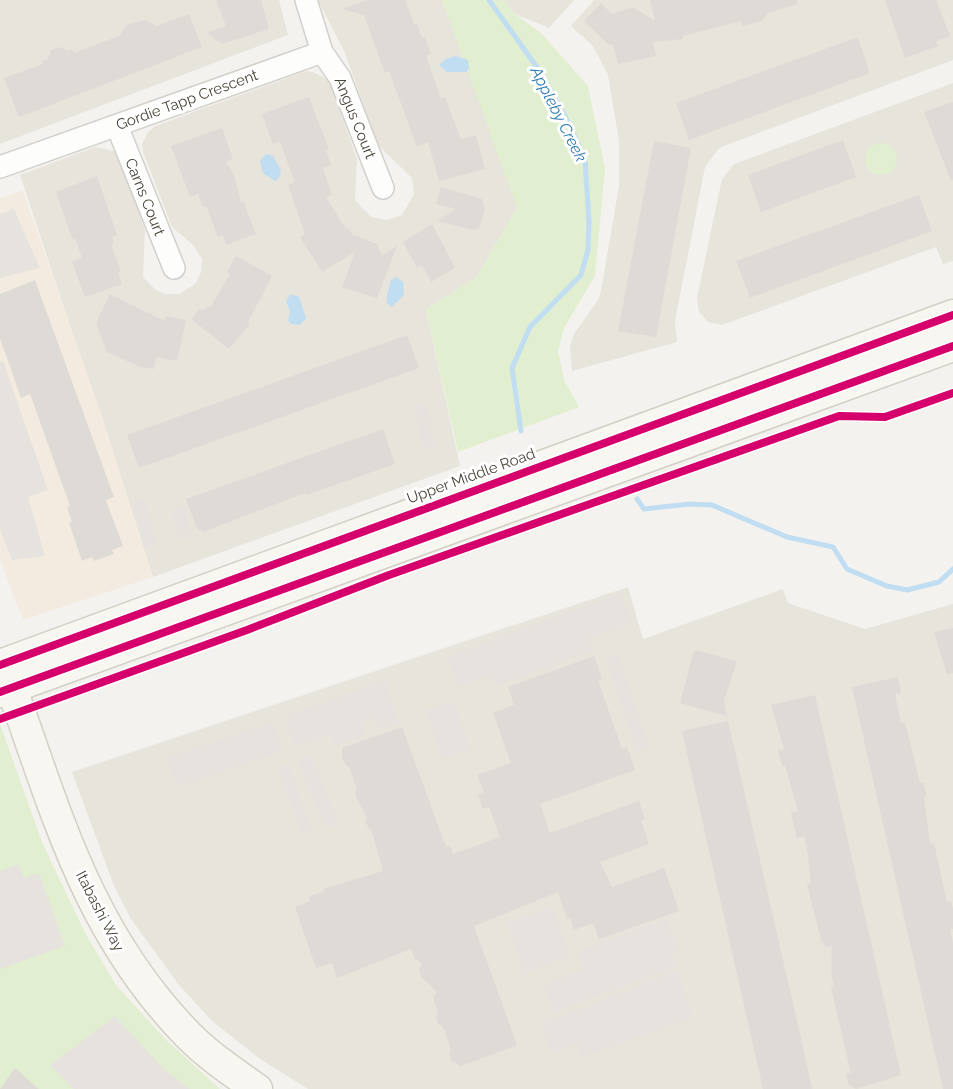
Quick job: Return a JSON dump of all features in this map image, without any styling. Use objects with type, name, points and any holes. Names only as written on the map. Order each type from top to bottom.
[{"type":"main road","name":"Upper Middle Road","points":[[3,673],[607,440],[953,315]]},
{"type":"main road","points":[[3,673],[953,346]]},
{"type":"main road","name":"Itabashi Way","points":[[3,673],[67,844],[114,941],[139,978],[190,1037],[257,1089]]},
{"type":"street","points":[[306,0],[322,52]]},
{"type":"street","name":"Gordie Tapp Crescent","points":[[0,166],[322,52]]},
{"type":"street","name":"Angus Court","points":[[322,52],[340,78],[383,188]]},
{"type":"street","name":"Carns Court","points":[[117,126],[174,268]]},
{"type":"shaded area","points":[[0,0],[279,0],[288,35],[0,144]]},
{"type":"shaded area","points":[[318,0],[442,0],[517,208],[476,278],[426,309],[460,466],[153,577],[20,175],[95,147],[114,151],[121,161],[145,230],[143,277],[156,290],[165,294],[179,294],[195,284],[201,272],[202,259],[193,245],[172,227],[143,152],[142,144],[148,132],[155,126],[306,71],[327,79],[331,86],[357,159],[355,200],[371,217],[387,220],[402,215],[414,194],[412,178],[378,145],[345,53]]},
{"type":"shaded area","points":[[503,0],[574,0],[549,28],[515,14]]},
{"type":"shaded area","points":[[594,0],[953,0],[953,60],[719,148],[705,167],[675,321],[677,342],[572,371],[570,347],[574,334],[598,300],[601,291],[619,186],[619,141],[608,75],[593,46],[571,26]]},
{"type":"shaded area","points":[[953,83],[953,261],[943,264],[936,247],[722,325],[708,322],[699,312],[697,298],[722,179],[734,164]]},
{"type":"shaded area","points":[[23,191],[103,419],[153,577],[23,620],[0,560],[0,198]]},
{"type":"shaded area","points":[[14,209],[40,268],[0,278],[0,214]]},
{"type":"shaded area","points":[[3,361],[48,490],[28,497],[45,556],[12,560],[0,529],[0,362]]},
{"type":"shaded area","points":[[427,404],[435,447],[423,449],[415,406]]},
{"type":"shaded area","points":[[145,499],[157,545],[145,548],[133,502]]},
{"type":"shaded area","points":[[184,506],[192,537],[179,540],[171,509]]},
{"type":"shaded area","points":[[628,587],[643,639],[783,589],[788,603],[865,629],[953,604],[953,1089],[308,1089],[260,1059],[211,1020],[179,985],[131,919],[114,886],[72,772]]},
{"type":"shaded area","points":[[622,593],[632,622],[589,638],[593,650],[497,685],[492,674],[458,686],[447,657]]},
{"type":"shaded area","points":[[618,653],[649,746],[637,750],[605,658]]},
{"type":"shaded area","points":[[385,681],[399,722],[380,729],[375,717],[361,722],[365,736],[335,746],[331,734],[295,746],[284,716]]},
{"type":"shaded area","points":[[454,701],[470,749],[441,758],[426,710]]},
{"type":"shaded area","points":[[272,722],[282,751],[178,787],[168,758]]},
{"type":"shaded area","points":[[311,756],[339,823],[326,829],[298,761]]},
{"type":"shaded area","points":[[288,764],[312,830],[302,834],[278,768]]},
{"type":"shaded area","points":[[18,864],[24,878],[39,873],[65,946],[0,969],[0,871]]},
{"type":"shaded area","points":[[553,908],[570,957],[524,973],[507,923]]},
{"type":"shaded area","points":[[666,919],[679,952],[672,955],[676,966],[554,1012],[544,985],[584,969],[577,952]]},
{"type":"shaded area","points":[[677,971],[693,1017],[582,1057],[578,1044],[551,1052],[542,1024]]},
{"type":"shaded area","points":[[115,1016],[164,1069],[190,1089],[74,1089],[50,1065]]},
{"type":"green space","points":[[442,0],[503,0],[515,14],[541,33],[588,86],[605,169],[595,276],[564,328],[558,351],[564,380],[579,407],[458,452],[426,309],[476,278],[517,208]]},
{"type":"green space","points":[[881,143],[892,148],[897,159],[892,170],[881,175],[870,170],[865,159],[870,148]]},
{"type":"green space","points":[[0,724],[42,842],[85,933],[116,985],[164,1038],[220,1089],[0,1089]]},
{"type":"water","points":[[455,56],[468,60],[467,72],[447,72],[439,65]]},
{"type":"water","points":[[266,154],[273,156],[281,170],[279,178],[275,181],[263,173],[260,161]]},
{"type":"water","points":[[396,277],[403,282],[404,295],[392,307],[387,303],[387,298],[390,281]]},
{"type":"water","points":[[291,294],[299,297],[306,318],[300,325],[291,324],[288,321],[290,311],[286,301]]},
{"type":"building","points":[[216,0],[261,0],[269,29],[222,44],[207,33],[226,26]]},
{"type":"building","points":[[367,0],[405,0],[414,24],[417,23],[422,38],[425,37],[431,54],[426,56],[441,99],[445,97],[461,139],[476,135],[485,169],[439,181],[428,142],[417,147],[389,71],[385,73],[364,15],[343,9]]},
{"type":"building","points":[[650,0],[797,0],[797,4],[768,13],[762,21],[742,26],[741,21],[683,36],[683,39],[653,42],[656,56],[618,64],[613,45],[608,44],[584,21],[601,3],[612,14],[633,7],[655,21]]},
{"type":"building","points":[[885,0],[936,0],[950,36],[936,41],[938,46],[905,58]]},
{"type":"building","points":[[189,14],[202,47],[19,117],[4,78],[43,64],[42,61],[48,59],[51,50],[59,47],[68,51],[73,49],[74,53],[119,36],[127,25],[145,20],[157,26]]},
{"type":"building","points":[[858,37],[870,73],[689,140],[676,103]]},
{"type":"building","points":[[309,97],[329,149],[326,150],[331,165],[323,168],[332,195],[326,197],[346,229],[348,228],[352,234],[377,244],[382,255],[397,246],[377,298],[342,287],[355,252],[322,272],[300,237],[305,234],[288,185],[295,182],[280,142],[273,144],[262,114]]},
{"type":"building","points":[[953,102],[953,180],[951,181],[924,112]]},
{"type":"building","points":[[222,128],[233,159],[226,162],[234,175],[241,202],[243,201],[256,234],[226,245],[223,235],[218,237],[207,208],[202,206],[198,194],[190,197],[171,146]]},
{"type":"building","points":[[843,140],[856,177],[761,212],[748,175]]},
{"type":"building","points":[[654,141],[691,148],[656,337],[618,331]]},
{"type":"building","points":[[97,176],[117,235],[112,237],[114,243],[111,244],[121,272],[118,273],[122,284],[85,297],[72,262],[82,258],[76,240],[72,238],[56,192]]},
{"type":"building","points":[[441,187],[482,199],[485,210],[479,228],[474,230],[437,221],[456,209],[436,204]]},
{"type":"building","points":[[919,195],[932,231],[750,298],[736,261]]},
{"type":"building","points":[[432,224],[455,268],[431,282],[422,265],[417,268],[403,242]]},
{"type":"building","points":[[236,256],[272,276],[248,322],[250,324],[229,349],[191,319],[200,308],[203,311],[207,306],[210,308],[230,274],[227,272]]},
{"type":"building","points":[[35,280],[114,497],[106,500],[123,546],[112,550],[114,554],[94,561],[92,557],[82,561],[69,523],[72,522],[67,507],[70,506],[30,394],[21,398],[0,338],[0,294]]},
{"type":"building","points":[[110,294],[165,321],[165,316],[186,320],[177,361],[156,357],[154,369],[140,367],[107,352],[96,323]]},
{"type":"building","points":[[407,335],[419,368],[139,468],[127,435]]},
{"type":"building","points":[[383,429],[395,464],[306,495],[305,493],[203,532],[202,529],[198,531],[186,499]]},
{"type":"building","points":[[953,628],[953,673],[947,674],[934,632]]},
{"type":"building","points":[[694,650],[737,661],[724,701],[727,716],[680,703]]},
{"type":"building","points":[[594,656],[602,679],[598,680],[622,749],[627,747],[635,770],[540,804],[550,833],[639,801],[645,819],[641,821],[649,844],[600,862],[612,887],[664,868],[679,911],[599,939],[593,923],[574,930],[570,918],[567,919],[558,892],[474,926],[517,1045],[461,1066],[452,1061],[449,1054],[451,1049],[443,1027],[438,1024],[436,1017],[438,1013],[433,997],[437,992],[421,977],[419,970],[422,963],[415,959],[411,949],[337,978],[332,963],[316,968],[295,907],[310,901],[308,897],[324,891],[323,889],[383,871],[372,832],[365,822],[367,818],[355,794],[357,789],[349,767],[342,757],[342,748],[402,727],[446,847],[450,846],[453,854],[500,837],[489,807],[483,809],[478,795],[484,793],[477,775],[511,763],[493,713],[514,705],[508,687]]},
{"type":"building","points":[[898,677],[901,693],[895,694],[901,723],[905,722],[920,783],[923,782],[927,796],[924,797],[930,844],[934,843],[947,902],[951,901],[953,909],[953,929],[950,929],[953,943],[953,1089],[943,1089],[852,687]]},
{"type":"building","points":[[815,695],[901,1075],[856,1089],[848,1084],[846,1074],[851,1073],[831,988],[834,987],[831,971],[832,946],[825,947],[824,942],[822,943],[810,897],[807,884],[811,883],[808,854],[804,836],[797,838],[791,813],[798,811],[785,766],[782,766],[778,750],[784,749],[771,705]]},
{"type":"building","points":[[728,721],[812,1089],[763,1089],[682,731]]},
{"type":"building","points":[[15,1068],[39,1089],[0,1089]]},
{"type":"waterway","name":"Appleby Creek","points":[[489,0],[541,73],[585,159],[589,222],[588,250],[581,275],[530,327],[512,368],[521,431]]},
{"type":"waterway","name":"Appleby Creek","points":[[637,499],[644,509],[690,504],[712,505],[787,537],[833,547],[847,569],[887,586],[907,590],[939,582],[953,569]]},
{"type":"cycle path","points":[[0,665],[953,315]]},
{"type":"cycle path","points":[[0,692],[953,346]]},
{"type":"cycle path","points":[[0,719],[247,630],[389,575],[839,416],[885,417],[953,393]]}]
